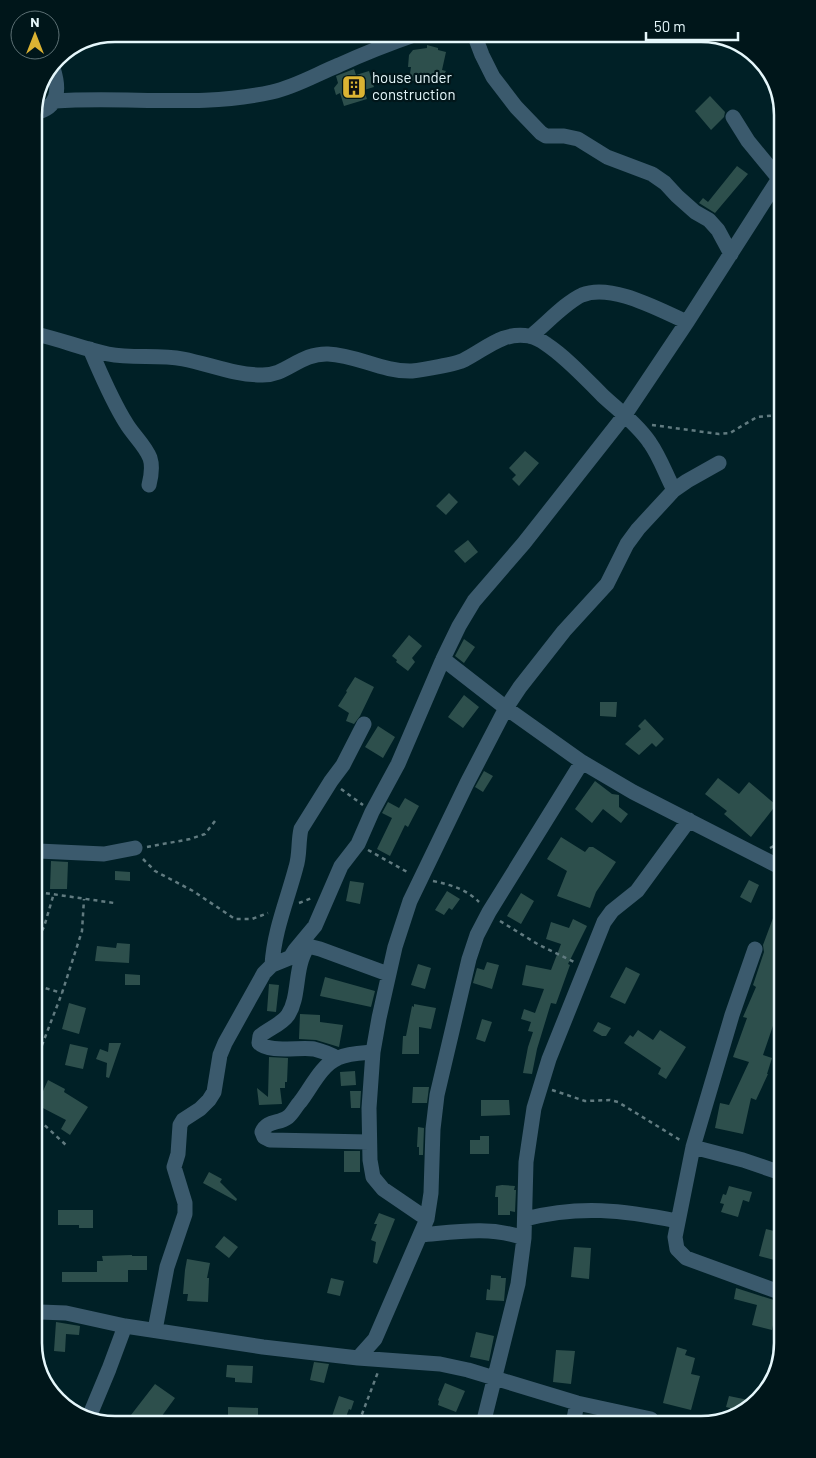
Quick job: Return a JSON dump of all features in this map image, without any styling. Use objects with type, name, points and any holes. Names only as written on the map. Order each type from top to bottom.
[{"type":"street","points":[[55,101],[98,99],[205,100],[272,92],[296,84],[394,42]]},
{"type":"street","points":[[477,43],[493,77],[516,107],[541,133],[546,136],[564,136],[578,140],[607,157],[652,174],[665,183],[695,212],[709,220],[718,230],[731,254]]},
{"type":"street","points":[[43,110],[49,108],[55,101],[57,82],[55,75]]},
{"type":"street","points":[[734,117],[748,141],[774,173]]},
{"type":"street","points":[[290,958],[315,926],[341,866],[358,844],[372,812],[398,764],[443,659],[474,601],[524,544],[565,490],[629,420],[687,322],[774,186]]},
{"type":"street","points":[[531,336],[570,302],[581,295],[595,292],[622,295],[687,322]]},
{"type":"street","points":[[43,336],[109,354],[161,356],[183,359],[235,372],[261,376],[276,374],[304,358],[316,354],[344,356],[375,366],[414,371],[463,361],[503,337],[516,335],[531,336],[546,344],[629,420],[650,444],[674,490]]},
{"type":"street","points":[[90,349],[115,404],[127,426],[150,459],[152,471],[149,485]]},
{"type":"street","points":[[427,1219],[383,1189],[373,1177],[369,1142],[373,1052],[388,974],[410,901],[446,825],[506,708],[564,631],[607,584],[626,544],[638,528],[674,490],[719,463]]},
{"type":"street","points":[[443,659],[506,708],[582,762],[633,792],[774,864]]},
{"type":"street","points":[[272,965],[274,942],[299,855],[301,829],[343,765],[364,724]]},
{"type":"street","points":[[358,1358],[375,1339],[427,1219],[431,1199],[433,1129],[437,1095],[469,959],[477,935],[489,912],[582,762]]},
{"type":"street","points":[[485,1416],[518,1284],[524,1238],[526,1162],[529,1133],[540,1086],[604,922],[612,912],[637,891],[689,820]]},
{"type":"street","points":[[42,851],[104,854],[135,848]]},
{"type":"street","points":[[155,1330],[167,1267],[184,1214],[184,1204],[174,1168],[178,1154],[180,1125],[183,1120],[200,1109],[214,1092],[220,1055],[261,978],[272,965],[312,947],[388,974]]},
{"type":"street","points":[[755,949],[729,1024],[693,1147],[677,1221],[676,1237],[677,1249],[686,1258],[774,1290]]},
{"type":"street","points":[[304,952],[288,1014],[283,1021],[260,1036],[259,1043],[262,1046],[274,1048],[315,1049],[337,1058]]},
{"type":"street","points":[[369,1142],[270,1140],[264,1137],[262,1132],[269,1123],[287,1117],[310,1090],[327,1065],[337,1058],[373,1052]]},
{"type":"street","points":[[693,1147],[743,1160],[774,1171]]},
{"type":"street","points":[[525,1219],[549,1213],[584,1210],[643,1214],[677,1221]]},
{"type":"street","points":[[421,1234],[494,1230],[524,1238]]},
{"type":"street","points":[[42,1312],[66,1313],[125,1326],[305,1353],[440,1364],[468,1370],[577,1403],[637,1416]]},
{"type":"street","points":[[91,1411],[110,1369],[125,1326]]},
{"type":"street","points":[[575,1416],[577,1403]]},
{"type":"path","points":[[629,420],[720,434],[730,433],[757,417],[774,415]]},
{"type":"path","points":[[331,781],[372,812]]},
{"type":"path","points":[[215,820],[205,834],[135,848],[144,861],[155,871],[193,891],[236,919],[252,919],[282,910],[330,891]]},
{"type":"path","points":[[358,844],[388,862],[422,878],[458,887],[472,895],[501,923],[585,968]]},
{"type":"path","points":[[42,892],[114,904]]},
{"type":"path","points":[[42,930],[54,894]]},
{"type":"path","points":[[42,1042],[62,993],[82,931],[84,899]]},
{"type":"path","points":[[42,987],[62,993]]},
{"type":"path","points":[[540,1086],[585,1101],[610,1100],[618,1102],[693,1147]]},
{"type":"path","points":[[42,1123],[67,1146]]},
{"type":"path","points":[[362,1415],[383,1360]]},
{"type":"building","points":[[427,45],[446,52],[442,70],[446,71],[438,84],[409,80],[411,67],[408,67],[409,55],[413,50],[427,48]]},
{"type":"building","name":"house under construction","points":[[354,69],[356,75],[369,71],[374,87],[364,90],[367,99],[344,106],[340,93],[336,95],[334,88],[338,83],[336,76]]},
{"type":"building","points":[[710,96],[725,112],[724,117],[711,130],[695,111]]},
{"type":"building","points":[[737,166],[748,174],[715,213],[699,203],[703,198],[708,202]]},
{"type":"building","points":[[525,451],[539,463],[519,486],[512,479],[516,475],[509,468]]},
{"type":"building","points":[[449,493],[458,502],[446,515],[436,506]]},
{"type":"building","points":[[468,540],[478,552],[465,563],[454,551]]},
{"type":"building","points":[[409,635],[422,646],[412,658],[415,662],[408,671],[396,662],[397,660],[392,656]]},
{"type":"building","points":[[464,639],[475,647],[464,663],[455,656]]},
{"type":"building","points":[[355,677],[374,687],[354,724],[346,721],[349,713],[338,706]]},
{"type":"building","points":[[464,695],[479,707],[463,728],[448,717]]},
{"type":"building","points":[[600,702],[617,702],[616,717],[600,716]]},
{"type":"building","points":[[645,719],[664,739],[656,747],[652,743],[639,755],[625,744],[641,729],[638,726]]},
{"type":"building","points":[[378,726],[395,737],[383,758],[365,747]]},
{"type":"building","points":[[484,771],[493,776],[483,792],[475,787]]},
{"type":"building","points":[[718,778],[739,794],[749,782],[774,803],[774,808],[751,837],[724,814],[727,811],[705,794]]},
{"type":"building","points":[[595,781],[612,794],[619,795],[619,807],[628,814],[621,823],[603,809],[592,823],[575,809]]},
{"type":"building","points":[[405,798],[419,806],[408,827],[405,825],[390,856],[377,849],[392,818],[382,813],[388,802],[399,808]]},
{"type":"building","points":[[561,837],[585,852],[589,847],[593,847],[616,862],[596,892],[590,908],[557,896],[567,871],[547,859]]},
{"type":"building","points":[[51,861],[68,862],[67,889],[50,889]]},
{"type":"building","points":[[115,871],[130,872],[130,881],[115,880]]},
{"type":"building","points":[[749,880],[759,885],[751,903],[740,897]]},
{"type":"building","points":[[350,881],[364,883],[360,904],[346,901]]},
{"type":"building","points":[[447,891],[460,899],[452,910],[449,908],[444,915],[435,910]]},
{"type":"building","points":[[521,893],[534,901],[521,924],[507,916]]},
{"type":"building","points":[[774,915],[774,1023],[763,1055],[772,1058],[768,1074],[756,1100],[751,1098],[743,1134],[715,1128],[720,1103],[729,1105],[749,1062],[733,1057],[747,1018],[743,1017],[756,987],[753,985],[764,952],[763,945]]},
{"type":"building","points":[[573,919],[587,926],[568,964],[570,965],[556,1004],[551,1003],[537,1049],[532,1074],[523,1073],[533,1032],[528,1031],[531,1022],[521,1019],[524,1009],[535,1013],[544,989],[522,985],[526,965],[551,970],[561,944],[546,939],[551,922],[569,928]]},
{"type":"building","points":[[117,943],[130,944],[129,963],[95,961],[97,946],[116,948]]},
{"type":"building","points":[[487,962],[499,965],[492,989],[473,983],[477,968],[484,970]]},
{"type":"building","points":[[418,964],[431,968],[425,989],[411,985]]},
{"type":"building","points":[[626,967],[640,974],[625,1004],[610,997]]},
{"type":"building","points":[[125,974],[140,975],[140,985],[125,985]]},
{"type":"building","points":[[325,977],[375,991],[371,1007],[320,996]]},
{"type":"building","points":[[269,984],[279,985],[276,1012],[267,1011]]},
{"type":"building","points":[[69,1003],[86,1008],[79,1034],[62,1029]]},
{"type":"building","points":[[414,1004],[436,1008],[431,1029],[419,1027],[419,1054],[402,1054],[403,1036],[406,1036]]},
{"type":"building","points":[[300,1014],[320,1015],[320,1022],[343,1025],[339,1047],[316,1040],[299,1039]]},
{"type":"building","points":[[482,1019],[492,1022],[485,1042],[476,1039]]},
{"type":"building","points":[[598,1022],[611,1028],[606,1036],[593,1031]]},
{"type":"building","points":[[638,1030],[653,1040],[660,1030],[686,1047],[666,1079],[658,1074],[661,1068],[624,1043],[630,1035],[633,1037]]},
{"type":"building","points":[[109,1043],[121,1043],[109,1078],[106,1077],[107,1063],[96,1059],[100,1049],[108,1052]]},
{"type":"building","points":[[70,1044],[88,1048],[83,1069],[65,1065]]},
{"type":"building","points":[[269,1057],[288,1058],[287,1082],[285,1082],[285,1088],[280,1088],[282,1104],[259,1105],[257,1088],[268,1097]]},
{"type":"building","points":[[355,1071],[356,1085],[341,1086],[340,1072]]},
{"type":"building","points":[[48,1080],[65,1089],[64,1092],[88,1107],[70,1135],[61,1129],[66,1120],[42,1108],[42,1093]]},
{"type":"building","points":[[413,1087],[429,1087],[427,1103],[412,1103]]},
{"type":"building","points":[[350,1091],[361,1091],[360,1108],[351,1108]]},
{"type":"building","points":[[481,1100],[509,1100],[510,1115],[481,1116]]},
{"type":"building","points":[[418,1127],[424,1128],[423,1155],[419,1155],[419,1147],[417,1147]]},
{"type":"building","points":[[480,1136],[489,1136],[489,1154],[470,1154],[470,1140],[480,1140]]},
{"type":"building","points":[[344,1151],[360,1151],[360,1172],[344,1172]]},
{"type":"building","points":[[209,1172],[222,1179],[220,1182],[237,1199],[236,1201],[203,1183]]},
{"type":"building","points":[[496,1186],[515,1186],[515,1212],[510,1211],[510,1215],[498,1215],[498,1197],[495,1197]]},
{"type":"building","points":[[729,1186],[752,1192],[749,1202],[743,1200],[738,1217],[721,1212],[724,1204],[720,1203],[723,1194],[726,1195]]},
{"type":"building","points":[[58,1210],[93,1210],[93,1228],[79,1228],[79,1225],[58,1225]]},
{"type":"building","points":[[379,1213],[395,1219],[377,1264],[373,1262],[376,1242],[371,1240],[377,1224],[374,1224]]},
{"type":"building","points":[[766,1229],[774,1231],[774,1260],[759,1256]]},
{"type":"building","points":[[224,1236],[238,1247],[229,1258],[215,1247]]},
{"type":"building","points":[[574,1247],[591,1248],[589,1279],[571,1277]]},
{"type":"building","points":[[102,1256],[147,1256],[147,1270],[128,1270],[128,1282],[62,1282],[62,1272],[97,1272],[97,1261],[103,1261]]},
{"type":"building","points":[[187,1259],[210,1263],[207,1278],[209,1278],[208,1302],[187,1301],[188,1294],[183,1294]]},
{"type":"building","points":[[491,1275],[506,1278],[504,1301],[486,1300],[487,1289],[490,1290]]},
{"type":"building","points":[[331,1278],[344,1281],[340,1296],[327,1293]]},
{"type":"building","points":[[736,1288],[774,1300],[772,1330],[752,1325],[757,1305],[734,1299]]},
{"type":"building","points":[[56,1322],[80,1326],[79,1335],[66,1334],[65,1352],[54,1351]]},
{"type":"building","points":[[476,1332],[494,1336],[489,1361],[470,1357]]},
{"type":"building","points":[[677,1347],[687,1350],[685,1355],[695,1358],[691,1374],[700,1376],[691,1410],[663,1403]]},
{"type":"building","points":[[556,1350],[575,1351],[571,1384],[553,1382]]},
{"type":"building","points":[[314,1362],[329,1364],[324,1383],[310,1380]]},
{"type":"building","points":[[227,1365],[253,1366],[252,1383],[235,1382],[235,1378],[226,1377]]},
{"type":"building","points":[[445,1383],[465,1391],[456,1412],[438,1405],[438,1400]]},
{"type":"building","points":[[155,1384],[175,1398],[163,1415],[131,1415]]},
{"type":"building","points":[[339,1396],[354,1401],[347,1415],[332,1415]]},
{"type":"building","points":[[729,1396],[746,1399],[730,1409],[726,1407]]},
{"type":"building","points":[[228,1407],[258,1408],[258,1415],[228,1415]]},
{"type":"place","name":"house under construction","points":[[354,87]]}]
